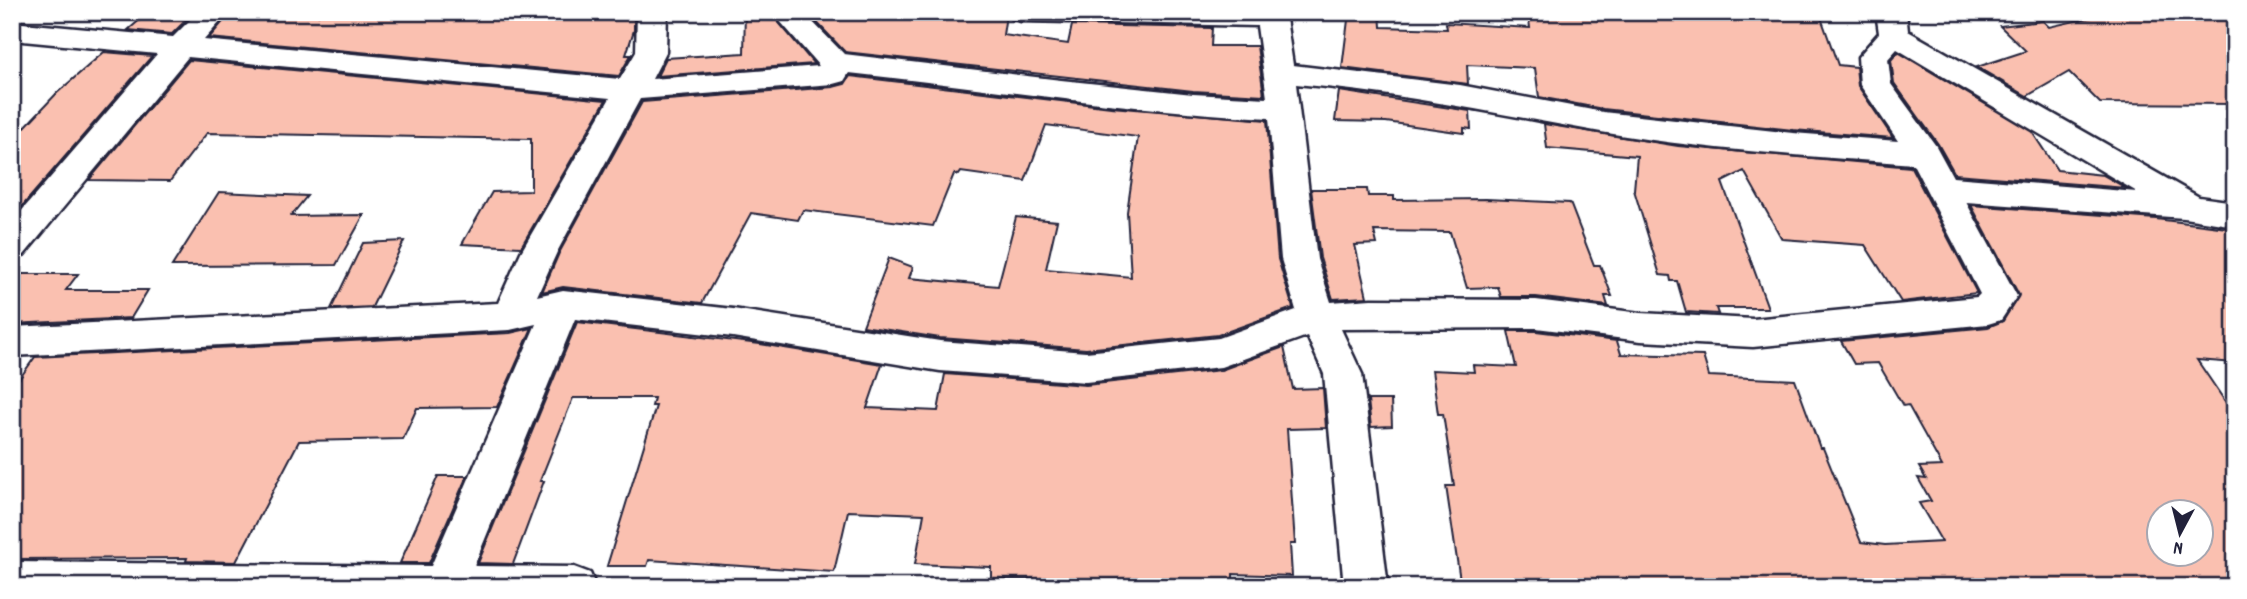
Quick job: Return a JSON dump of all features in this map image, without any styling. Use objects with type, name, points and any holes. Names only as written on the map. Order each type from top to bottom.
[{"type":"street","points":[[12,246],[179,49],[215,12]]},
{"type":"street","points":[[510,316],[539,252],[651,52],[652,12]]},
{"type":"street","points":[[786,12],[835,62],[1193,104],[1284,109]]},
{"type":"street","points":[[1021,12],[1271,15],[1284,109],[1299,259],[1317,317],[1343,374],[1366,587]]},
{"type":"street","points":[[12,342],[510,316],[563,304],[733,323],[940,356],[1086,367],[1220,352],[1317,317],[1371,313],[1536,314],[1641,327],[1753,333],[1988,310],[1999,296],[1924,154],[1876,85],[1873,57],[1890,19],[2191,208]]},
{"type":"street","points":[[12,31],[632,90],[833,74],[835,62]]},
{"type":"street","points":[[1279,73],[1340,78],[1460,95],[1603,122],[1793,144],[1924,154]]},
{"type":"street","points":[[1942,188],[2235,214]]},
{"type":"street","points":[[459,585],[563,304]]},
{"type":"street","points":[[12,582],[574,587]]},
{"type":"building","points":[[149,12],[194,12],[172,34],[128,30]]},
{"type":"building","points":[[231,12],[318,15],[320,12],[634,12],[634,30],[626,55],[631,55],[619,76],[209,38]]},
{"type":"building","points":[[745,12],[770,12],[814,64],[657,76],[666,58],[744,53]]},
{"type":"building","points":[[807,12],[870,17],[871,13],[967,17],[968,14],[1006,15],[1003,35],[1068,44],[1072,25],[1212,28],[1211,46],[1257,46],[1264,95],[1193,91],[845,52]]},
{"type":"building","points":[[1349,12],[1380,12],[1381,27],[1447,29],[1446,23],[1530,28],[1528,12],[1819,12],[1838,65],[1856,67],[1858,86],[1893,138],[1603,109],[1539,97],[1535,68],[1467,65],[1468,84],[1342,68]]},
{"type":"building","points":[[2115,12],[2235,12],[2235,104],[2100,103],[2069,72],[2027,96],[1977,67],[2026,51],[2000,26],[2043,21],[2049,27]]},
{"type":"building","points":[[104,52],[152,56],[12,218],[12,128],[24,128],[57,93]]},
{"type":"building","points":[[1898,52],[2032,132],[2057,170],[2103,175],[2126,188],[1955,174],[1938,144],[1894,83],[1891,60]]},
{"type":"building","points":[[189,60],[606,100],[521,247],[462,244],[492,192],[531,191],[531,139],[207,133],[170,181],[89,180]]},
{"type":"building","points":[[850,76],[1111,107],[1267,120],[1278,259],[1293,308],[1218,335],[1086,349],[940,338],[863,326],[889,258],[913,267],[909,278],[998,286],[1016,217],[1057,221],[1046,269],[1131,277],[1127,212],[1138,137],[1046,125],[1025,181],[961,172],[959,175],[954,174],[933,226],[803,210],[798,220],[751,213],[702,303],[563,287],[542,292],[559,253],[642,102],[833,87],[845,84]]},
{"type":"building","points":[[1339,91],[1470,111],[1471,129],[1464,128],[1464,133],[1386,122],[1335,121]]},
{"type":"building","points":[[1544,124],[1678,146],[1911,167],[1977,293],[1901,302],[1865,245],[1782,239],[1744,171],[1722,182],[1768,308],[1716,308],[1718,314],[1686,312],[1677,281],[1671,281],[1670,276],[1660,275],[1634,190],[1637,156],[1547,148]]},
{"type":"building","points":[[1311,189],[1367,189],[1368,196],[1394,196],[1394,200],[1486,199],[1570,203],[1594,265],[1600,265],[1612,296],[1605,296],[1608,306],[1536,297],[1501,297],[1498,287],[1467,288],[1450,232],[1374,231],[1377,244],[1355,245],[1367,297],[1333,299],[1320,258]]},
{"type":"building","points":[[219,192],[307,196],[291,216],[364,215],[336,265],[172,266]]},
{"type":"building","points":[[1971,205],[2156,219],[2235,229],[2235,363],[2197,360],[2235,416],[2235,587],[1461,587],[1446,486],[1454,486],[1443,414],[1438,414],[1432,370],[1474,372],[1473,365],[1516,367],[1508,331],[1536,331],[1617,341],[1621,354],[1703,356],[1709,376],[1795,380],[1820,448],[1823,448],[1861,542],[1885,545],[1942,542],[1919,503],[1931,501],[1918,478],[1926,479],[1919,467],[1942,466],[1908,405],[1903,406],[1878,363],[1854,364],[1841,341],[1988,327],[2003,321],[2019,295]]},
{"type":"building","points":[[404,241],[372,307],[331,309],[363,243]]},
{"type":"building","points":[[12,274],[78,274],[66,290],[148,290],[131,318],[12,324]]},
{"type":"building","points":[[577,322],[760,344],[882,364],[867,408],[938,411],[945,374],[1086,385],[1221,370],[1284,347],[1293,389],[1323,388],[1326,428],[1287,429],[1295,544],[1290,544],[1292,576],[1233,574],[1233,581],[1144,579],[1039,582],[1039,579],[991,579],[991,567],[915,564],[924,514],[848,511],[834,572],[649,560],[647,566],[607,566],[656,406],[652,406],[654,398],[573,398],[540,481],[544,481],[513,564],[478,563]]},
{"type":"building","points":[[532,328],[497,407],[417,408],[403,439],[299,441],[236,562],[186,561],[187,558],[12,559],[12,389],[35,357],[510,333]]},
{"type":"building","points":[[1368,400],[1391,400],[1392,426],[1371,427]]},
{"type":"building","points":[[438,476],[467,476],[429,563],[400,563]]}]
